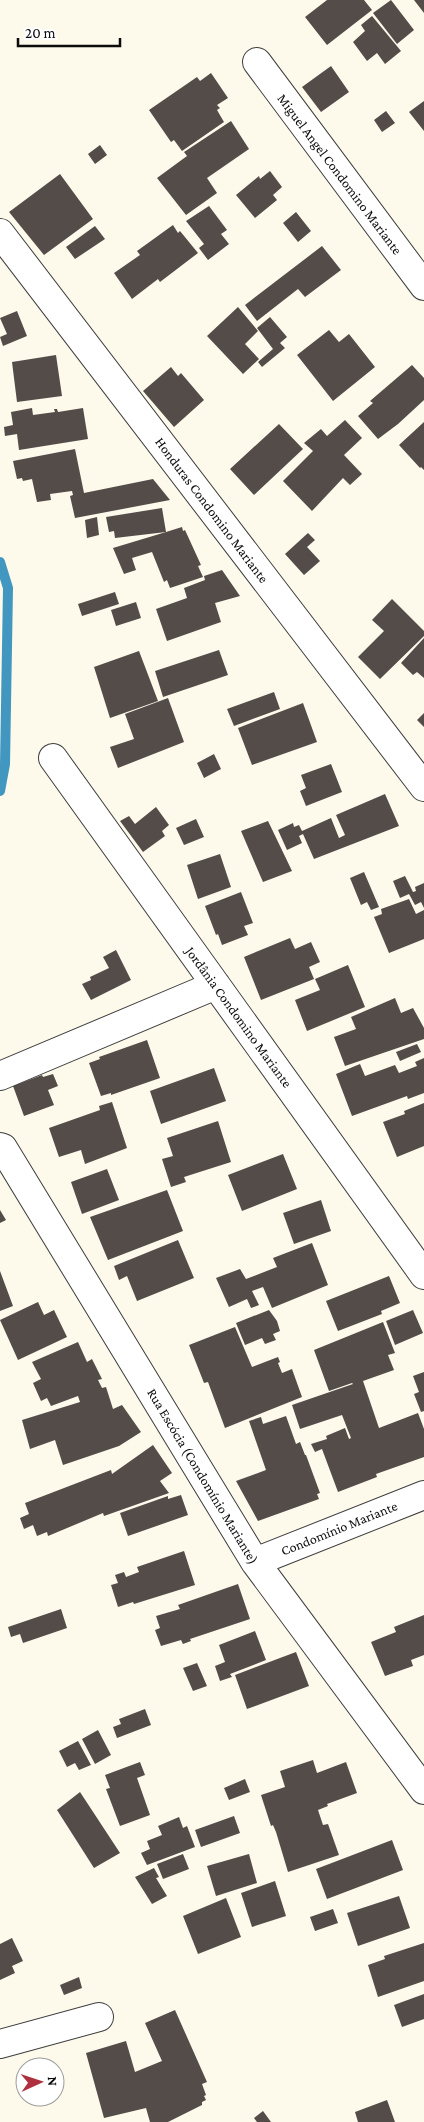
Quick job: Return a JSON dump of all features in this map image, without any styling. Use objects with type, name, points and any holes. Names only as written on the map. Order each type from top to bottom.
[{"type":"street","name":"Miguel Angel Condomino Mariante","points":[[256,62],[424,286]]},
{"type":"street","name":"Honduras Condomino Mariante","points":[[0,233],[424,787]]},
{"type":"street","name":"Jordânia Condomino Mariante","points":[[53,758],[424,1275]]},
{"type":"street","points":[[0,1076],[216,985]]},
{"type":"street","name":"Rua Escócia (Condomínio Mariante)","points":[[1,1148],[254,1562],[424,1790]]},
{"type":"street","name":"Condomínio Mariante","points":[[254,1562],[424,1495]]},
{"type":"street","points":[[0,2044],[99,2017]]},
{"type":"building","points":[[327,0],[364,0],[372,10],[327,45],[305,17]]},
{"type":"building","points":[[391,0],[414,30],[397,44],[373,13]]},
{"type":"building","points":[[414,0],[424,0],[424,13]]},
{"type":"building","points":[[372,16],[401,51],[385,64],[377,53],[367,61],[353,42],[365,31],[361,25]]},
{"type":"building","points":[[331,66],[349,92],[321,112],[302,87]]},
{"type":"building","points":[[211,73],[228,98],[217,105],[220,108],[217,110],[224,122],[182,151],[174,140],[171,142],[149,110],[197,77],[200,81]]},
{"type":"building","points":[[424,101],[424,131],[409,112]]},
{"type":"building","points":[[386,111],[395,123],[382,132],[374,120]]},
{"type":"building","points":[[231,121],[249,149],[207,178],[217,193],[186,215],[157,178],[187,156],[184,152]]},
{"type":"building","points":[[100,145],[107,155],[95,164],[88,154]]},
{"type":"building","points":[[270,171],[282,187],[273,195],[277,200],[255,218],[236,195],[259,176],[260,179]]},
{"type":"building","points":[[60,174],[93,219],[44,255],[9,212]]},
{"type":"building","points":[[209,206],[227,230],[221,234],[229,244],[208,260],[199,248],[204,244],[186,221]]},
{"type":"building","points":[[296,212],[311,231],[298,242],[283,223]]},
{"type":"building","points":[[173,225],[178,233],[180,231],[198,253],[160,282],[158,279],[132,299],[114,273],[140,255],[137,251]]},
{"type":"building","points":[[95,226],[105,239],[75,259],[66,247]]},
{"type":"building","points":[[322,246],[341,270],[305,297],[298,289],[257,321],[245,305]]},
{"type":"building","points":[[238,307],[258,331],[245,344],[259,359],[243,374],[207,336]]},
{"type":"building","points":[[17,311],[27,336],[3,346],[0,337],[7,334],[0,318]]},
{"type":"building","points":[[270,317],[287,337],[280,343],[285,348],[262,367],[258,362],[273,349],[257,328]]},
{"type":"building","points":[[329,330],[339,342],[349,334],[375,367],[333,401],[297,355]]},
{"type":"building","points":[[56,355],[62,396],[17,402],[12,362]]},
{"type":"building","points":[[412,365],[424,378],[424,400],[378,439],[358,416],[373,403],[370,401]]},
{"type":"building","points":[[171,367],[178,376],[181,373],[204,400],[174,427],[143,391]]},
{"type":"building","points":[[32,408],[33,415],[55,412],[54,409],[57,409],[58,412],[83,408],[88,439],[19,450],[17,434],[5,436],[4,427],[13,425],[11,412]]},
{"type":"building","points":[[345,420],[362,438],[344,455],[362,474],[350,485],[343,478],[312,511],[283,481],[313,451],[304,443],[321,429],[327,436]]},
{"type":"building","points":[[424,422],[424,470],[399,445]]},
{"type":"building","points":[[279,424],[303,449],[254,495],[230,469]]},
{"type":"building","points":[[75,449],[84,493],[153,479],[170,500],[75,518],[70,496],[73,495],[72,491],[50,494],[51,500],[37,502],[32,479],[23,481],[22,478],[17,479],[13,461]]},
{"type":"building","points":[[162,508],[166,532],[115,538],[114,531],[109,532],[106,517]]},
{"type":"building","points":[[97,517],[99,535],[87,538],[85,520]]},
{"type":"building","points":[[182,527],[201,565],[198,566],[203,577],[170,588],[167,580],[164,582],[152,552],[132,558],[136,570],[124,574],[113,548]]},
{"type":"building","points":[[308,533],[315,540],[307,547],[320,561],[304,575],[285,554]]},
{"type":"building","points":[[222,570],[240,596],[215,603],[221,622],[167,641],[156,609],[187,598],[184,588],[205,580],[204,576]]},
{"type":"building","points":[[115,592],[119,604],[82,616],[78,604]]},
{"type":"building","points":[[392,599],[424,631],[424,636],[380,679],[358,657],[384,631],[372,620]]},
{"type":"building","points":[[136,602],[141,618],[116,626],[111,610]]},
{"type":"building","points":[[424,638],[424,678],[417,672],[413,675],[401,663]]},
{"type":"building","points":[[219,650],[228,675],[163,697],[155,671]]},
{"type":"building","points":[[139,651],[158,701],[110,718],[94,667]]},
{"type":"building","points":[[274,692],[280,709],[234,726],[227,709]]},
{"type":"building","points":[[168,698],[184,742],[118,768],[110,747],[134,739],[125,714]]},
{"type":"building","points":[[303,703],[317,742],[252,765],[238,728]]},
{"type":"building","points":[[424,713],[424,727],[417,720]]},
{"type":"building","points":[[214,754],[221,769],[204,778],[197,763]]},
{"type":"building","points":[[331,764],[342,792],[306,806],[300,791],[306,788],[301,775]]},
{"type":"building","points":[[385,794],[399,826],[314,859],[303,834],[299,836],[302,843],[287,850],[278,830],[293,823],[294,827],[299,825],[302,831],[331,818],[339,838],[345,835],[336,815]]},
{"type":"building","points":[[156,807],[169,825],[162,831],[165,836],[143,852],[120,821],[129,816],[135,824]]},
{"type":"building","points":[[196,819],[204,837],[184,845],[176,828]]},
{"type":"building","points":[[268,821],[292,871],[263,882],[241,831]]},
{"type":"building","points":[[220,854],[231,887],[198,899],[187,865]]},
{"type":"building","points":[[364,872],[379,907],[371,910],[367,902],[361,905],[350,878]]},
{"type":"building","points":[[405,876],[413,892],[416,891],[415,887],[424,883],[424,908],[421,902],[415,905],[409,894],[400,898],[393,881]]},
{"type":"building","points":[[241,892],[253,923],[244,926],[248,935],[222,945],[218,934],[216,935],[205,906]]},
{"type":"building","points":[[409,899],[416,914],[424,910],[424,939],[389,953],[374,917],[382,914],[381,909]]},
{"type":"building","points":[[290,938],[295,949],[311,942],[320,962],[309,967],[314,979],[261,1000],[244,957]]},
{"type":"building","points":[[116,950],[131,980],[91,1000],[82,984],[91,980],[90,977],[109,968],[103,957]]},
{"type":"building","points":[[348,965],[365,1007],[307,1031],[295,1000],[320,990],[315,979]]},
{"type":"building","points":[[395,998],[401,1013],[413,1008],[424,1028],[424,1039],[345,1066],[334,1037],[356,1029],[351,1017]]},
{"type":"building","points":[[147,1040],[160,1078],[111,1095],[111,1093],[101,1096],[89,1063],[100,1059],[99,1057]]},
{"type":"building","points":[[417,1044],[421,1052],[400,1061],[396,1052]]},
{"type":"building","points":[[424,1058],[424,1093],[408,1099],[407,1096],[352,1116],[336,1074],[360,1064],[365,1076],[395,1065],[399,1073],[417,1066],[415,1062]]},
{"type":"building","points":[[214,1068],[226,1101],[161,1124],[150,1091]]},
{"type":"building","points":[[53,1074],[58,1086],[48,1090],[54,1105],[24,1116],[13,1086],[42,1075],[43,1077]]},
{"type":"building","points":[[112,1102],[127,1148],[85,1164],[81,1150],[59,1157],[49,1128],[100,1110],[99,1106]]},
{"type":"building","points":[[424,1103],[424,1146],[397,1157],[383,1122],[405,1114],[404,1111]]},
{"type":"building","points":[[218,1121],[231,1162],[184,1177],[186,1182],[171,1187],[162,1159],[173,1156],[167,1138]]},
{"type":"building","points":[[283,1154],[297,1189],[242,1211],[228,1175]]},
{"type":"building","points":[[107,1169],[119,1200],[82,1214],[71,1182]]},
{"type":"building","points":[[167,1190],[183,1231],[108,1260],[90,1217]]},
{"type":"building","points":[[321,1200],[331,1231],[294,1244],[283,1213]]},
{"type":"building","points":[[0,1210],[6,1220],[0,1223]]},
{"type":"building","points":[[178,1240],[194,1278],[137,1301],[127,1276],[119,1280],[114,1266]]},
{"type":"building","points":[[312,1243],[328,1285],[272,1308],[263,1287],[252,1291],[259,1305],[251,1308],[247,1299],[229,1307],[216,1278],[240,1269],[246,1279],[277,1267],[273,1258]]},
{"type":"building","points":[[0,1271],[13,1306],[0,1311]]},
{"type":"building","points":[[389,1276],[400,1303],[381,1311],[382,1314],[338,1331],[326,1301]]},
{"type":"building","points":[[38,1302],[44,1315],[54,1310],[67,1337],[18,1360],[0,1320]]},
{"type":"building","points":[[269,1310],[277,1321],[280,1331],[273,1334],[276,1340],[265,1344],[262,1338],[245,1345],[236,1323]]},
{"type":"building","points":[[413,1310],[423,1333],[395,1345],[386,1321]]},
{"type":"building","points":[[383,1322],[395,1353],[388,1355],[394,1370],[363,1381],[379,1428],[418,1413],[424,1429],[424,1457],[376,1474],[377,1477],[338,1492],[322,1449],[315,1452],[311,1444],[327,1439],[326,1436],[345,1428],[349,1439],[351,1438],[342,1415],[300,1429],[292,1405],[353,1384],[329,1391],[314,1350]]},
{"type":"building","points":[[235,1327],[252,1367],[278,1357],[282,1373],[292,1369],[302,1397],[225,1428],[208,1382],[204,1383],[189,1345]]},
{"type":"building","points":[[78,1342],[87,1362],[92,1359],[102,1379],[98,1380],[102,1388],[106,1387],[113,1409],[122,1405],[141,1432],[119,1446],[63,1465],[55,1440],[30,1449],[22,1420],[80,1402],[78,1396],[51,1406],[47,1398],[41,1401],[33,1383],[41,1379],[32,1362]]},
{"type":"building","points":[[424,1372],[424,1411],[421,1412],[414,1394],[419,1392],[413,1376]]},
{"type":"building","points":[[286,1416],[296,1444],[300,1442],[306,1455],[320,1493],[317,1494],[319,1499],[258,1521],[236,1481],[266,1470],[249,1421],[261,1417],[263,1424]]},
{"type":"building","points":[[153,1445],[172,1473],[160,1481],[169,1493],[104,1516],[103,1513],[48,1536],[47,1532],[37,1536],[33,1525],[24,1529],[20,1518],[29,1514],[25,1503],[111,1470],[112,1474]]},
{"type":"building","points":[[181,1495],[188,1515],[128,1536],[120,1513],[168,1496],[168,1499]]},
{"type":"building","points":[[184,1551],[195,1585],[134,1604],[133,1602],[118,1607],[111,1585],[118,1583],[115,1575],[124,1572],[126,1577],[139,1572],[137,1567]]},
{"type":"building","points":[[238,1584],[250,1619],[190,1639],[191,1641],[183,1644],[181,1640],[161,1646],[155,1630],[160,1628],[156,1616],[180,1609],[178,1605]]},
{"type":"building","points":[[61,1609],[67,1628],[23,1643],[20,1634],[11,1637],[8,1627]]},
{"type":"building","points":[[424,1615],[424,1655],[411,1660],[413,1666],[385,1676],[371,1642],[396,1632],[394,1627]]},
{"type":"building","points":[[255,1631],[266,1660],[230,1674],[232,1677],[220,1681],[215,1666],[225,1662],[219,1645]]},
{"type":"building","points":[[296,1652],[309,1686],[247,1709],[235,1675]]},
{"type":"building","points":[[197,1663],[207,1686],[193,1691],[183,1668]]},
{"type":"building","points":[[145,1709],[151,1725],[117,1738],[113,1727],[121,1724],[119,1719]]},
{"type":"building","points":[[98,1730],[111,1755],[95,1764],[82,1739]]},
{"type":"building","points":[[78,1741],[91,1765],[79,1770],[75,1763],[67,1767],[59,1751]]},
{"type":"building","points":[[313,1760],[317,1773],[346,1762],[357,1793],[327,1804],[328,1806],[318,1810],[323,1825],[328,1824],[339,1855],[288,1872],[276,1832],[273,1825],[271,1826],[261,1795],[285,1787],[280,1771]]},
{"type":"building","points":[[140,1762],[145,1775],[137,1778],[150,1815],[120,1826],[106,1789],[110,1788],[105,1775]]},
{"type":"building","points":[[245,1779],[250,1792],[229,1800],[224,1788]]},
{"type":"building","points":[[80,1792],[120,1853],[94,1868],[57,1810]]},
{"type":"building","points":[[234,1816],[240,1833],[201,1847],[195,1830]]},
{"type":"building","points":[[179,1817],[183,1828],[187,1826],[195,1847],[147,1865],[141,1853],[150,1849],[147,1841],[162,1835],[158,1826]]},
{"type":"building","points":[[392,1840],[403,1870],[327,1899],[316,1869]]},
{"type":"building","points":[[183,1854],[189,1869],[163,1879],[157,1864]]},
{"type":"building","points":[[249,1854],[257,1883],[216,1896],[207,1866]]},
{"type":"building","points":[[154,1868],[159,1877],[156,1878],[167,1896],[152,1904],[135,1877]]},
{"type":"building","points":[[275,1881],[286,1916],[252,1927],[241,1893]]},
{"type":"building","points":[[399,1896],[410,1928],[358,1946],[347,1913]]},
{"type":"building","points":[[226,1898],[241,1937],[198,1954],[183,1916]]},
{"type":"building","points":[[333,1909],[338,1923],[315,1931],[310,1917]]},
{"type":"building","points":[[12,1938],[23,1961],[12,1966],[15,1973],[0,1980],[0,1944]]},
{"type":"building","points":[[424,1943],[424,1981],[378,1997],[368,1965],[385,1959],[384,1956]]},
{"type":"building","points":[[79,1977],[82,1988],[64,1995],[60,1985]]},
{"type":"building","points":[[424,1994],[424,2019],[402,2027],[394,2005]]},
{"type":"building","points":[[175,2010],[207,2082],[202,2084],[206,2100],[202,2102],[202,2105],[168,2122],[150,2122],[146,2108],[104,2118],[86,2053],[126,2041],[135,2072],[162,2061],[145,2023]]},
{"type":"building","points":[[387,2100],[395,2122],[358,2122],[355,2112]]},
{"type":"building","points":[[263,2111],[271,2122],[257,2122],[254,2118]]},
{"type":"waterway","points":[[0,562],[8,588],[5,764],[0,791]]}]
